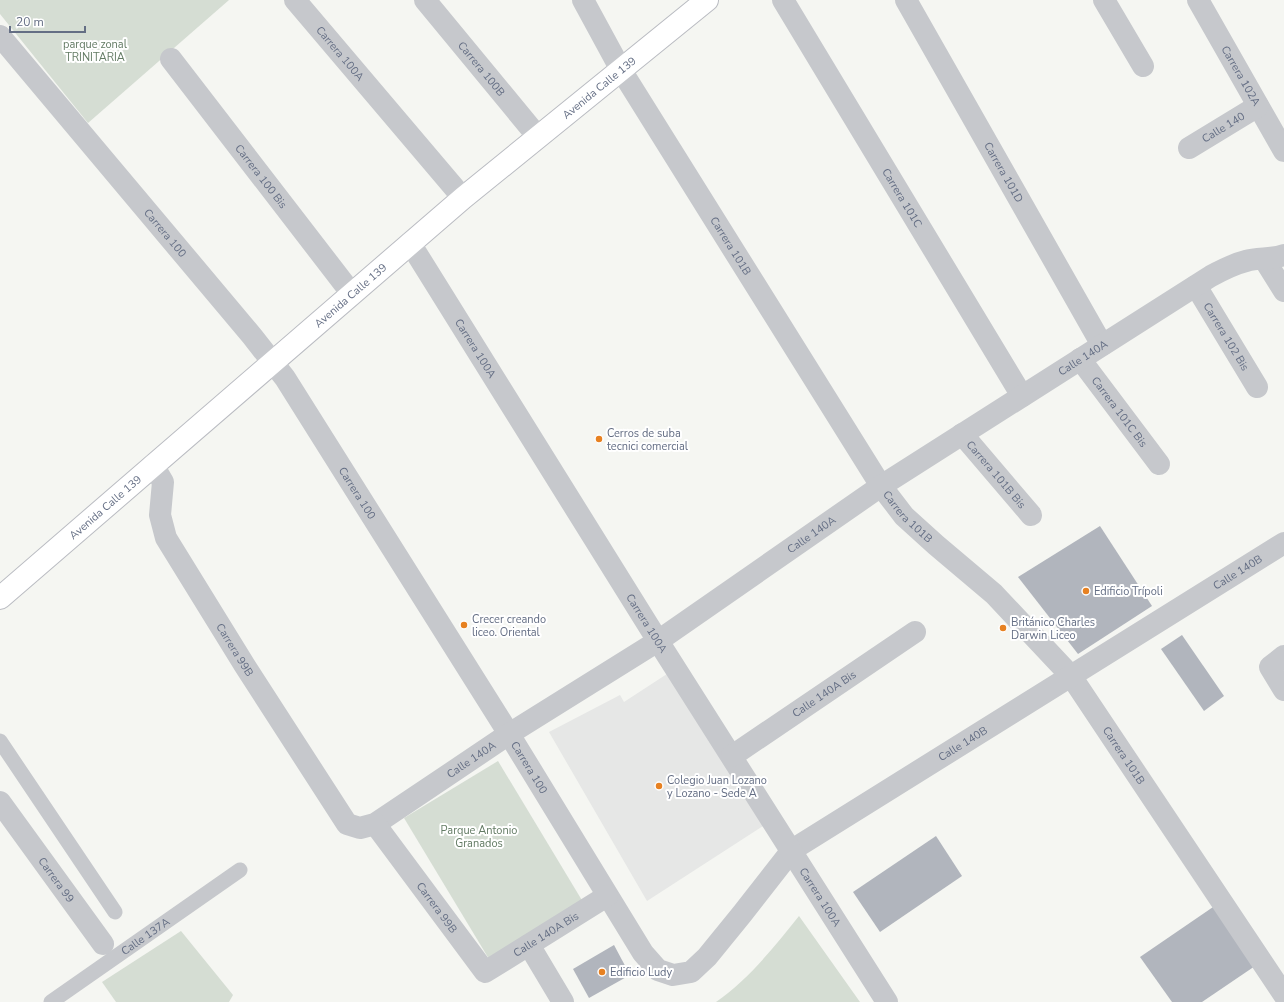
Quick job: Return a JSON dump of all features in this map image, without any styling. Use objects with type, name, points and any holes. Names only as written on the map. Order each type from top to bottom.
[{"type":"main road","name":"Avenida Calle 139","points":[[0,598],[463,198],[707,0]]},
{"type":"street","name":"Carrera 100A","points":[[295,0],[463,198]]},
{"type":"street","name":"Carrera 100B","points":[[425,0],[538,137]]},
{"type":"street","name":"Carrera 101B","points":[[583,0],[621,70],[882,486],[904,516],[994,594],[1071,676],[1284,995]]},
{"type":"street","name":"Carrera 101C","points":[[783,0],[1022,396]]},
{"type":"street","name":"Carrera 101D","points":[[906,0],[1102,345]]},
{"type":"street","points":[[1104,0],[1143,66]]},
{"type":"street","name":"Carrera 102A","points":[[1198,0],[1284,150]]},
{"type":"street","name":"Carrera 100","points":[[0,36],[273,361],[509,734],[643,953],[658,970],[674,975]]},
{"type":"street","name":"Carrera 100 Bis","points":[[171,59],[352,294]]},
{"type":"street","name":"Calle 140","points":[[1189,148],[1258,106]]},
{"type":"street","name":"Carrera 100A","points":[[410,244],[658,641],[887,1002]]},
{"type":"street","name":"Calle 140A","points":[[347,824],[360,828],[375,824],[509,734],[658,641],[882,486],[1211,276],[1248,260],[1274,257]]},
{"type":"street","points":[[1274,257],[1284,291]]},
{"type":"street","name":"Carrera 102 Bis","points":[[1196,286],[1257,387]]},
{"type":"street","name":"Carrera 101C Bis","points":[[1080,359],[1159,464]]},
{"type":"street","name":"Carrera 101B Bis","points":[[962,434],[1031,515]]},
{"type":"street","name":"Carrera 99B","points":[[153,465],[164,482],[160,514],[166,538],[245,666],[347,824]]},
{"type":"street","name":"Calle 140B","points":[[674,975],[691,972],[707,957],[792,850],[1284,543]]},
{"type":"street","name":"Calle 140A Bis","points":[[732,756],[915,632]]},
{"type":"street","points":[[1277,662],[1284,690]]},
{"type":"street","name":"Carrera 99","points":[[0,802],[108,951]]},
{"type":"street","name":"Carrera 99B","points":[[375,824],[485,972]]},
{"type":"street","name":"Calle 140A Bis","points":[[485,972],[607,896]]},
{"type":"street","points":[[529,945],[563,1002]]},
{"type":"lane","points":[[0,741],[115,912]]},
{"type":"lane","name":"Calle 137A","points":[[51,1002],[108,951],[240,870]]},
{"type":"shaded area","name":"Colegio Juan Lozano y Lozano - Sede A","points":[[670,672],[763,826],[647,901],[549,732],[620,695],[624,702]]},
{"type":"green space","name":"parque zonal TRINITARIA","points":[[0,0],[229,0],[88,123],[0,14]]},
{"type":"green space","name":"Parque Antonio Granados","points":[[498,761],[583,902],[489,959],[404,818]]},
{"type":"green space","points":[[799,916],[860,1002],[716,1002],[750,973]]},
{"type":"green space","points":[[181,931],[233,995],[229,1002],[116,1002],[102,982]]},
{"type":"building","name":"Edificio Trípoli","points":[[1100,526],[1152,606],[1078,654],[1018,577]]},
{"type":"building","points":[[1182,635],[1224,696],[1204,711],[1161,649]]},
{"type":"building","points":[[936,836],[962,876],[880,932],[853,892]]},
{"type":"building","points":[[1216,905],[1258,964],[1202,1002],[1172,1002],[1140,957]]},
{"type":"building","name":"Edificio Ludy","points":[[614,945],[630,975],[589,998],[573,969]]},
{"type":"place","name":"Cerros de suba tecnici comercial","points":[[599,439]]},
{"type":"place","name":"Edificio Trípoli","points":[[1086,591]]},
{"type":"place","name":"Crecer creando liceo. Oriental","points":[[464,625]]},
{"type":"place","name":"Británico Charles Darwin Liceo","points":[[1003,628]]},
{"type":"place","name":"Colegio Juan Lozano y Lozano - Sede A","points":[[659,786]]},
{"type":"place","name":"Edificio Ludy","points":[[602,972]]}]
